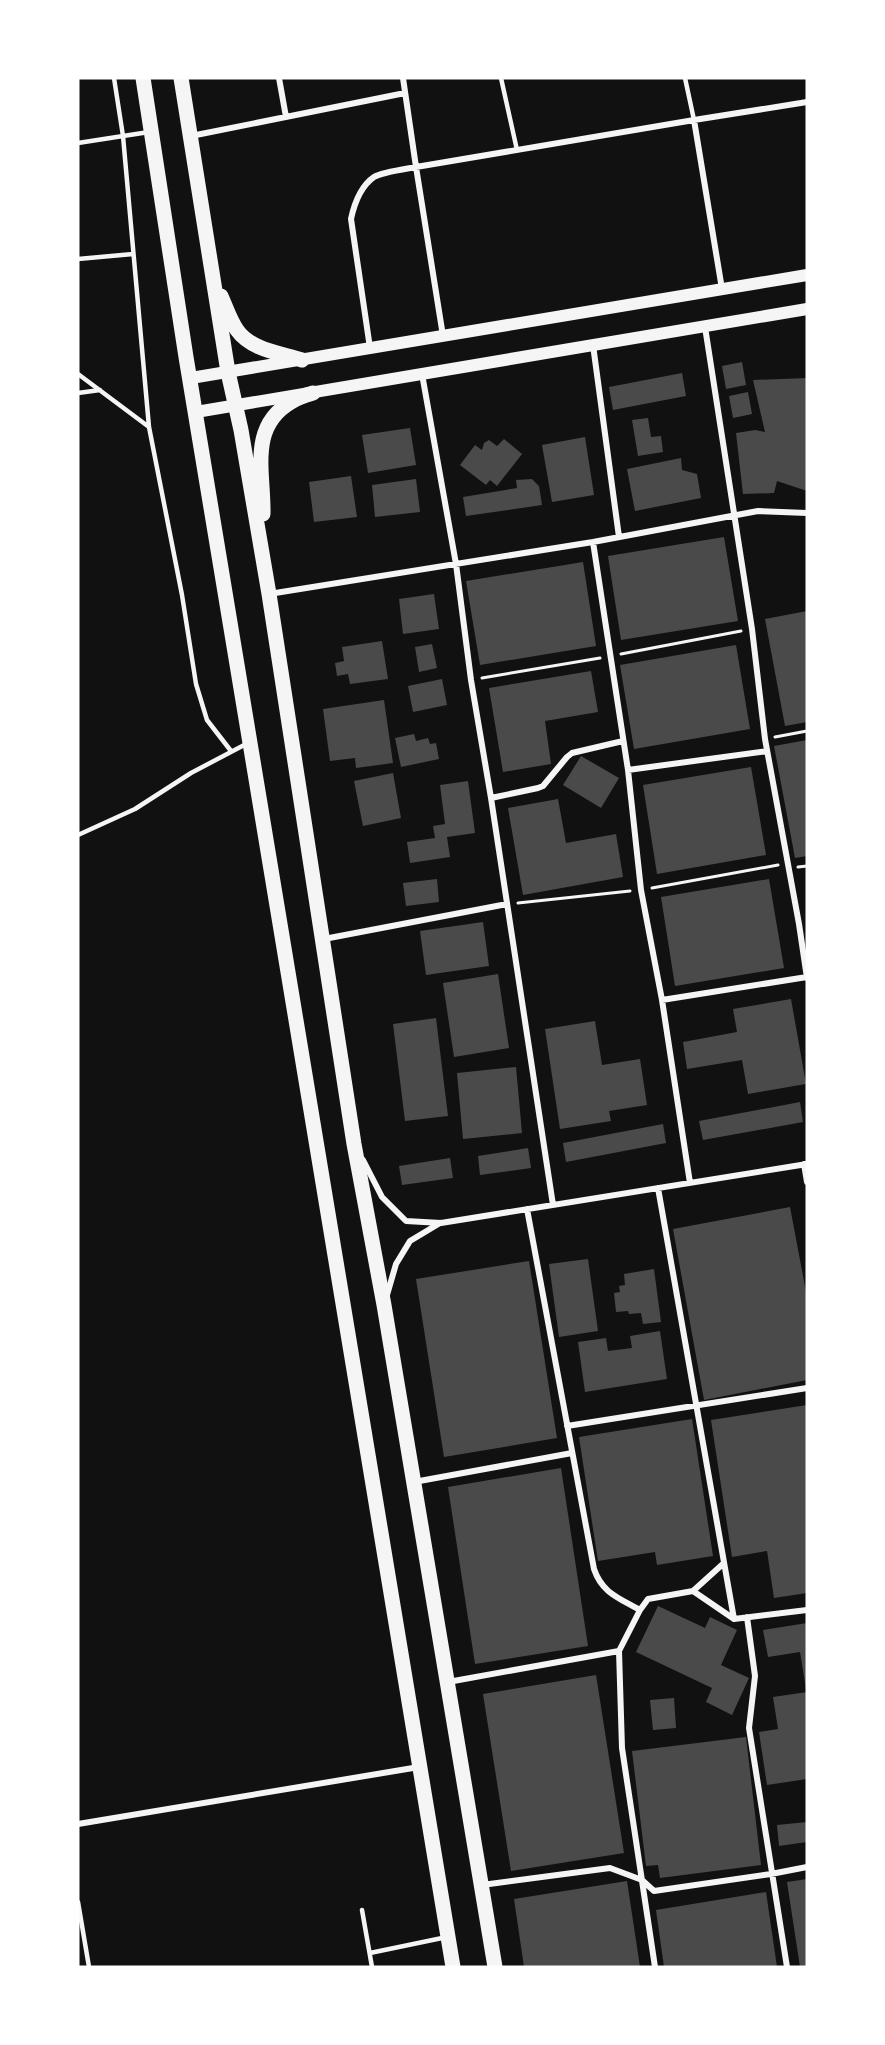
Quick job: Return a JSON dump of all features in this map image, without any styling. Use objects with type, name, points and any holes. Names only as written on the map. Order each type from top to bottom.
[{"type":"main road","points":[[143,78],[186,357],[453,1967]]},
{"type":"main road","points":[[181,78],[228,372],[263,556],[354,1144],[384,1305],[495,1967]]},
{"type":"main road","points":[[191,378],[807,275]]},
{"type":"main road","points":[[213,280],[237,330],[244,339],[254,345],[302,360]]},
{"type":"main road","points":[[196,412],[807,309]]},
{"type":"main road","points":[[263,556],[261,449],[264,430],[275,414],[291,402],[313,393]]},
{"type":"street","points":[[279,78],[286,117]]},
{"type":"street","points":[[403,78],[443,336]]},
{"type":"street","points":[[190,136],[405,93]]},
{"type":"street","points":[[370,348],[351,219],[362,192],[374,177],[416,167],[807,102]]},
{"type":"street","points":[[694,120],[722,289]]},
{"type":"street","points":[[662,1000],[807,978],[765,739],[752,629],[705,327]]},
{"type":"street","points":[[593,345],[619,537]]},
{"type":"street","points":[[422,374],[456,564],[471,680],[553,1205]]},
{"type":"street","points":[[269,594],[593,542],[758,511],[807,513]]},
{"type":"street","points":[[593,542],[628,770],[641,890],[662,1000],[690,1183]]},
{"type":"street","points":[[491,798],[543,786],[572,753],[623,741]]},
{"type":"street","points":[[628,770],[767,751]]},
{"type":"street","points":[[323,939],[507,904]]},
{"type":"street","points":[[799,924],[807,936]]},
{"type":"street","points":[[354,1144],[382,1197],[406,1221],[441,1223],[806,1164],[807,1182]]},
{"type":"street","points":[[658,1188],[734,1619]]},
{"type":"street","points":[[527,1209],[594,1569],[598,1582],[603,1588],[640,1610]]},
{"type":"street","points":[[384,1305],[396,1264],[402,1252],[410,1241],[441,1223]]},
{"type":"street","points":[[567,1426],[807,1389]]},
{"type":"street","points":[[414,1482],[572,1453]]},
{"type":"street","points":[[655,1967],[622,1748],[619,1651],[640,1610],[650,1598],[693,1591],[724,1563]]},
{"type":"street","points":[[693,1591],[734,1619],[807,1610]]},
{"type":"street","points":[[747,1617],[754,1676],[749,1728],[787,1967]]},
{"type":"street","points":[[447,1682],[619,1651]]},
{"type":"street","points":[[78,1824],[419,1767]]},
{"type":"street","points":[[481,1885],[610,1868],[642,1880],[654,1891],[807,1867]]},
{"type":"lane","points":[[114,78],[123,136],[149,427],[182,595],[196,684],[207,720],[231,751]]},
{"type":"lane","points":[[501,78],[517,150]]},
{"type":"lane","points":[[685,78],[694,120]]},
{"type":"lane","points":[[78,143],[152,132]]},
{"type":"lane","points":[[78,259],[133,254]]},
{"type":"lane","points":[[78,374],[149,427]]},
{"type":"lane","points":[[78,393],[100,390]]},
{"type":"lane","points":[[78,835],[135,809],[191,773],[251,741]]},
{"type":"lane","points":[[78,1904],[89,1967]]},
{"type":"lane","points":[[362,1910],[372,1967]]},
{"type":"lane","points":[[370,1953],[448,1937]]},
{"type":"path","points":[[471,680],[610,657],[752,629]]},
{"type":"path","points":[[765,739],[807,731]]},
{"type":"path","points":[[507,904],[641,890],[786,864]]},
{"type":"building","points":[[742,362],[746,385],[726,389],[722,366]]},
{"type":"building","points":[[682,373],[686,396],[613,410],[609,387]]},
{"type":"building","points":[[807,378],[807,491],[777,481],[774,493],[743,494],[736,433],[755,430],[765,432],[753,380]]},
{"type":"building","points":[[748,392],[752,414],[733,418],[729,396]]},
{"type":"building","points":[[648,418],[651,437],[661,436],[663,452],[638,456],[632,420]]},
{"type":"building","points":[[410,428],[416,465],[368,473],[362,435]]},
{"type":"building","points":[[585,437],[594,495],[552,502],[542,445]]},
{"type":"building","points":[[504,439],[522,454],[497,486],[490,480],[486,485],[460,465],[475,445],[482,450],[484,443],[489,440],[497,446]]},
{"type":"building","points":[[681,458],[682,470],[697,474],[701,498],[635,511],[627,469]]},
{"type":"building","points":[[351,476],[357,517],[314,522],[309,482]]},
{"type":"building","points":[[416,479],[420,512],[375,517],[372,485]]},
{"type":"building","points":[[532,479],[539,486],[542,505],[466,516],[463,497],[517,488],[516,480]]},
{"type":"building","points":[[724,537],[738,621],[621,640],[608,556]]},
{"type":"building","points":[[583,562],[596,646],[480,665],[466,581]]},
{"type":"building","points":[[434,594],[439,629],[403,634],[399,599]]},
{"type":"building","points":[[807,611],[807,722],[785,726],[765,619]]},
{"type":"building","points":[[382,641],[388,679],[350,684],[348,674],[337,676],[335,663],[344,661],[342,647]]},
{"type":"building","points":[[432,644],[437,668],[419,672],[415,647]]},
{"type":"building","points":[[736,645],[750,729],[634,749],[620,665]]},
{"type":"building","points":[[591,671],[598,712],[545,721],[551,764],[503,772],[489,688]]},
{"type":"building","points":[[442,679],[447,705],[413,712],[408,686]]},
{"type":"building","points":[[384,700],[393,763],[356,768],[355,758],[330,761],[323,709]]},
{"type":"building","points":[[414,734],[416,741],[428,738],[430,744],[436,743],[439,759],[401,767],[395,738]]},
{"type":"building","points":[[807,740],[807,856],[795,858],[774,746]]},
{"type":"building","points":[[581,756],[619,778],[601,808],[563,785]]},
{"type":"building","points":[[751,767],[766,855],[657,874],[643,785]]},
{"type":"building","points":[[393,773],[401,818],[363,826],[354,781]]},
{"type":"building","points":[[468,781],[475,833],[447,837],[450,857],[410,863],[407,842],[435,838],[433,826],[445,824],[440,785]]},
{"type":"building","points":[[558,799],[566,843],[616,834],[623,877],[523,895],[508,808]]},
{"type":"building","points":[[437,879],[439,902],[406,906],[403,883]]},
{"type":"building","points":[[769,879],[784,968],[675,986],[661,897]]},
{"type":"building","points":[[483,922],[489,966],[426,975],[420,931]]},
{"type":"building","points":[[498,974],[509,1048],[454,1057],[443,983]]},
{"type":"building","points":[[791,999],[806,1084],[748,1094],[742,1060],[687,1069],[683,1042],[737,1032],[733,1009]]},
{"type":"building","points":[[436,1018],[448,1116],[405,1121],[393,1024]]},
{"type":"building","points":[[595,1021],[602,1065],[640,1059],[647,1105],[609,1111],[611,1121],[560,1129],[545,1029]]},
{"type":"building","points":[[516,1067],[522,1133],[463,1139],[457,1073]]},
{"type":"building","points":[[800,1102],[803,1122],[703,1140],[699,1121]]},
{"type":"building","points":[[663,1124],[666,1143],[566,1162],[563,1143]]},
{"type":"building","points":[[528,1148],[531,1168],[480,1175],[478,1156]]},
{"type":"building","points":[[450,1158],[453,1178],[402,1185],[399,1166]]},
{"type":"building","points":[[790,1207],[807,1297],[807,1380],[704,1400],[673,1229]]},
{"type":"building","points":[[588,1259],[598,1331],[559,1337],[549,1264]]},
{"type":"building","points":[[529,1261],[557,1438],[444,1457],[416,1279]]},
{"type":"building","points":[[654,1269],[661,1322],[643,1324],[641,1313],[616,1312],[614,1293],[620,1292],[619,1286],[625,1285],[624,1274]]},
{"type":"building","points":[[660,1331],[667,1379],[585,1392],[578,1342],[606,1338],[608,1351],[632,1348],[630,1336]]},
{"type":"building","points":[[807,1405],[807,1593],[774,1598],[767,1551],[732,1557],[711,1420]]},
{"type":"building","points":[[692,1419],[713,1556],[657,1565],[655,1552],[598,1561],[579,1437]]},
{"type":"building","points":[[561,1468],[588,1646],[475,1664],[448,1487]]},
{"type":"building","points":[[658,1606],[705,1628],[710,1617],[737,1630],[721,1665],[749,1678],[732,1715],[706,1702],[712,1688],[636,1652]]},
{"type":"building","points":[[807,1623],[806,1689],[800,1652],[768,1657],[763,1630]]},
{"type":"building","points":[[596,1675],[624,1853],[511,1871],[483,1694]]},
{"type":"building","points":[[807,1692],[807,1779],[767,1785],[759,1732],[778,1729],[773,1697]]},
{"type":"building","points":[[674,1698],[676,1728],[653,1730],[650,1700]]},
{"type":"building","points":[[746,1737],[761,1865],[660,1878],[658,1865],[646,1866],[632,1751]]},
{"type":"building","points":[[807,1822],[807,1842],[779,1846],[777,1825]]},
{"type":"building","points":[[807,1879],[807,1967],[800,1967],[787,1882]]},
{"type":"building","points":[[627,1881],[640,1967],[524,1967],[514,1899]]},
{"type":"building","points":[[766,1892],[777,1967],[664,1967],[656,1910]]}]
